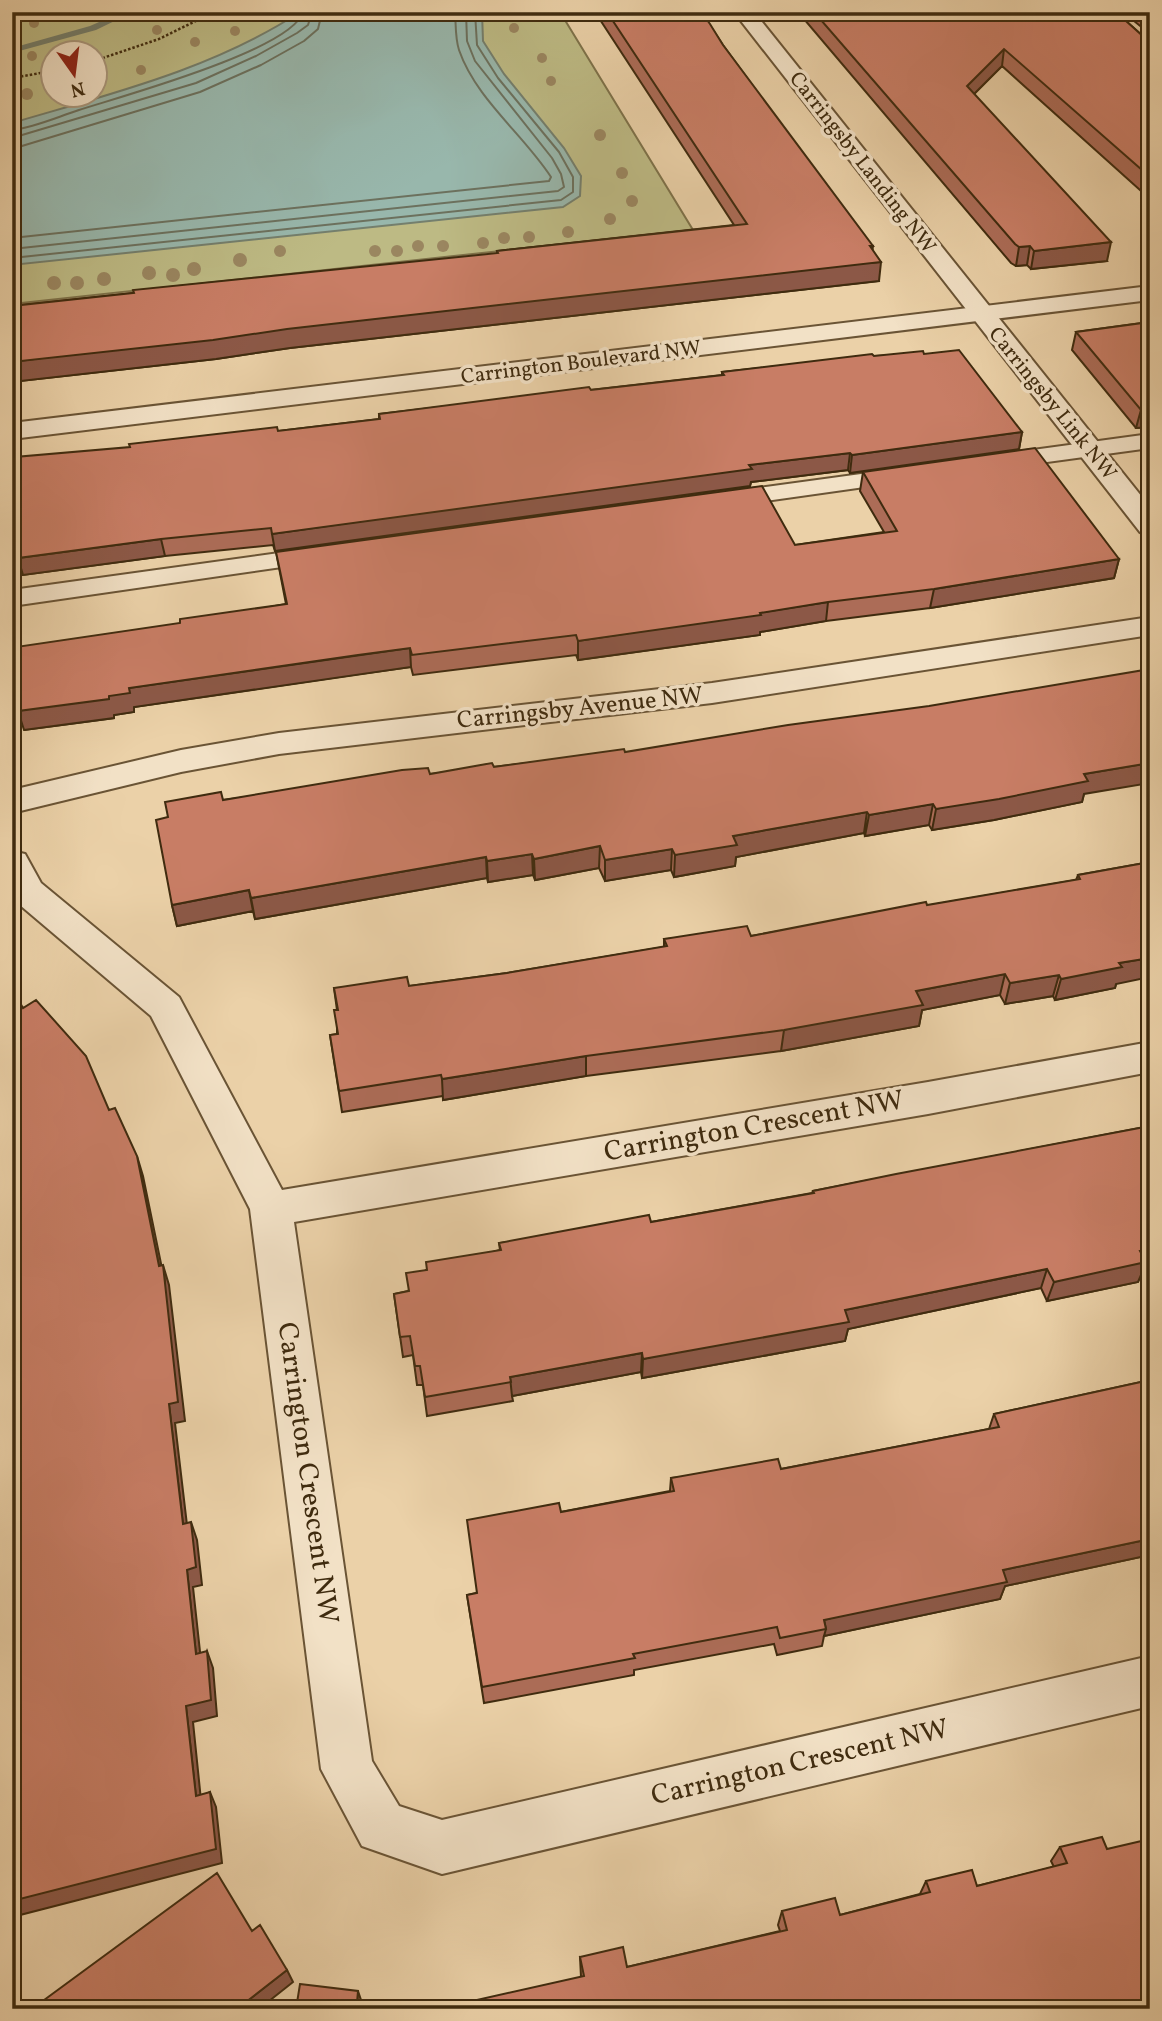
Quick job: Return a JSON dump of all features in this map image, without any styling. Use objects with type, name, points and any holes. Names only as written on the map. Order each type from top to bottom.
[{"type":"street","name":"Carringsby Landing NW","points":[[744,12],[980,315]]},
{"type":"street","name":"Carrington Boulevard NW","points":[[12,431],[1150,293]]},
{"type":"street","name":"Carringsby Link NW","points":[[980,315],[1150,526]]},
{"type":"street","name":"Carringsby Avenue NW","points":[[12,803],[236,750],[370,732],[561,713],[755,689],[955,660],[1150,626]]},
{"type":"street","points":[[12,863],[27,891],[165,1007],[271,1209]]},
{"type":"street","name":"Carrington Crescent NW","points":[[1150,1057],[928,1098],[271,1209],[347,1769],[380,1827],[442,1847],[1150,1681]]},
{"type":"lane","points":[[974,465],[1150,441]]},
{"type":"lane","points":[[699,503],[933,471]]},
{"type":"lane","points":[[12,598],[342,552]]},
{"type":"path","points":[[108,56],[159,40],[214,12]]},
{"type":"path","points":[[12,78],[38,73]]},
{"type":"shaded area","points":[[44,12],[560,12],[693,230],[12,304],[12,22]]},
{"type":"water","points":[[300,12],[482,12],[483,41],[504,74],[564,148],[581,176],[580,196],[563,207],[12,265],[12,123],[62,108],[108,108],[108,94],[196,65],[267,32]]},
{"type":"building","points":[[607,12],[701,12],[873,246],[870,246],[881,262],[12,362],[12,306],[134,293],[133,290],[498,253],[497,251],[747,224]]},
{"type":"building","points":[[814,12],[1116,12],[1145,38],[1150,39],[1150,177],[1004,49],[967,86],[1111,242],[1034,251],[1030,246],[1019,247],[1015,244]]},
{"type":"building","points":[[1150,322],[1150,409],[1141,410],[1076,332]]},
{"type":"building","points":[[959,350],[1022,432],[852,455],[850,453],[749,465],[752,469],[272,534],[271,528],[18,558],[15,457],[130,447],[129,444],[277,427],[278,431],[380,419],[379,414],[589,387],[591,390],[724,375],[722,372],[872,354],[874,356],[923,351],[924,354]]},
{"type":"building","points":[[1035,448],[1119,559],[578,641],[576,635],[412,655],[410,648],[358,655],[129,688],[130,693],[109,696],[109,699],[18,711],[16,647],[287,604],[276,552],[762,486],[795,545],[897,531],[863,472]]},
{"type":"building","points":[[1150,669],[1150,763],[1084,774],[1088,781],[936,809],[933,804],[869,815],[867,812],[733,836],[737,845],[675,855],[672,849],[605,860],[600,846],[534,859],[532,854],[487,861],[486,857],[251,898],[249,890],[172,905],[156,820],[168,817],[165,802],[221,792],[223,800],[402,770],[428,768],[430,774],[492,763],[494,767],[624,749],[625,752]]},
{"type":"building","points":[[1150,862],[1150,958],[1119,963],[1122,967],[1061,979],[1059,975],[1010,983],[1005,974],[916,991],[923,1005],[784,1030],[339,1091],[330,1035],[338,1034],[334,988],[407,977],[409,986],[507,973],[667,946],[664,939],[747,926],[751,936],[926,902],[927,905],[1080,879],[1078,875]]},
{"type":"building","points":[[12,989],[23,1008],[36,1000],[86,1056],[109,1110],[115,1108],[137,1156],[159,1266],[163,1265],[178,1402],[169,1404],[183,1524],[191,1522],[196,1567],[187,1570],[196,1654],[207,1651],[211,1700],[186,1706],[196,1796],[210,1792],[216,1849],[12,1901],[12,1767],[16,1766],[12,1674]]},
{"type":"building","points":[[1150,1126],[1150,1249],[1140,1251],[1146,1262],[1054,1282],[1047,1269],[845,1310],[849,1322],[643,1359],[642,1353],[510,1377],[511,1382],[425,1397],[420,1366],[415,1366],[410,1336],[400,1337],[394,1294],[409,1291],[406,1273],[427,1270],[426,1262],[501,1250],[499,1243],[649,1215],[651,1222],[814,1193],[813,1191],[896,1174]]},
{"type":"building","points":[[1150,1380],[1150,1539],[1003,1570],[1007,1582],[824,1620],[826,1629],[780,1638],[777,1627],[633,1654],[635,1658],[482,1687],[467,1595],[477,1593],[467,1520],[559,1503],[561,1512],[674,1491],[671,1478],[778,1459],[781,1469],[999,1427],[994,1414]]},
{"type":"building","points":[[1102,1837],[1107,1849],[1150,1839],[1150,2009],[460,2009],[459,2004],[584,1976],[580,1957],[623,1947],[627,1967],[787,1930],[782,1911],[835,1898],[840,1915],[930,1892],[926,1881],[972,1870],[977,1886],[1067,1863],[1060,1847]]},
{"type":"building","points":[[217,1873],[252,1931],[260,1925],[287,1970],[237,2009],[43,2009],[40,2003]]},
{"type":"building","points":[[300,1984],[358,1991],[357,2003],[394,2009],[296,2009]]},
{"type":"waterway","points":[[12,51],[93,28],[129,12]]}]
